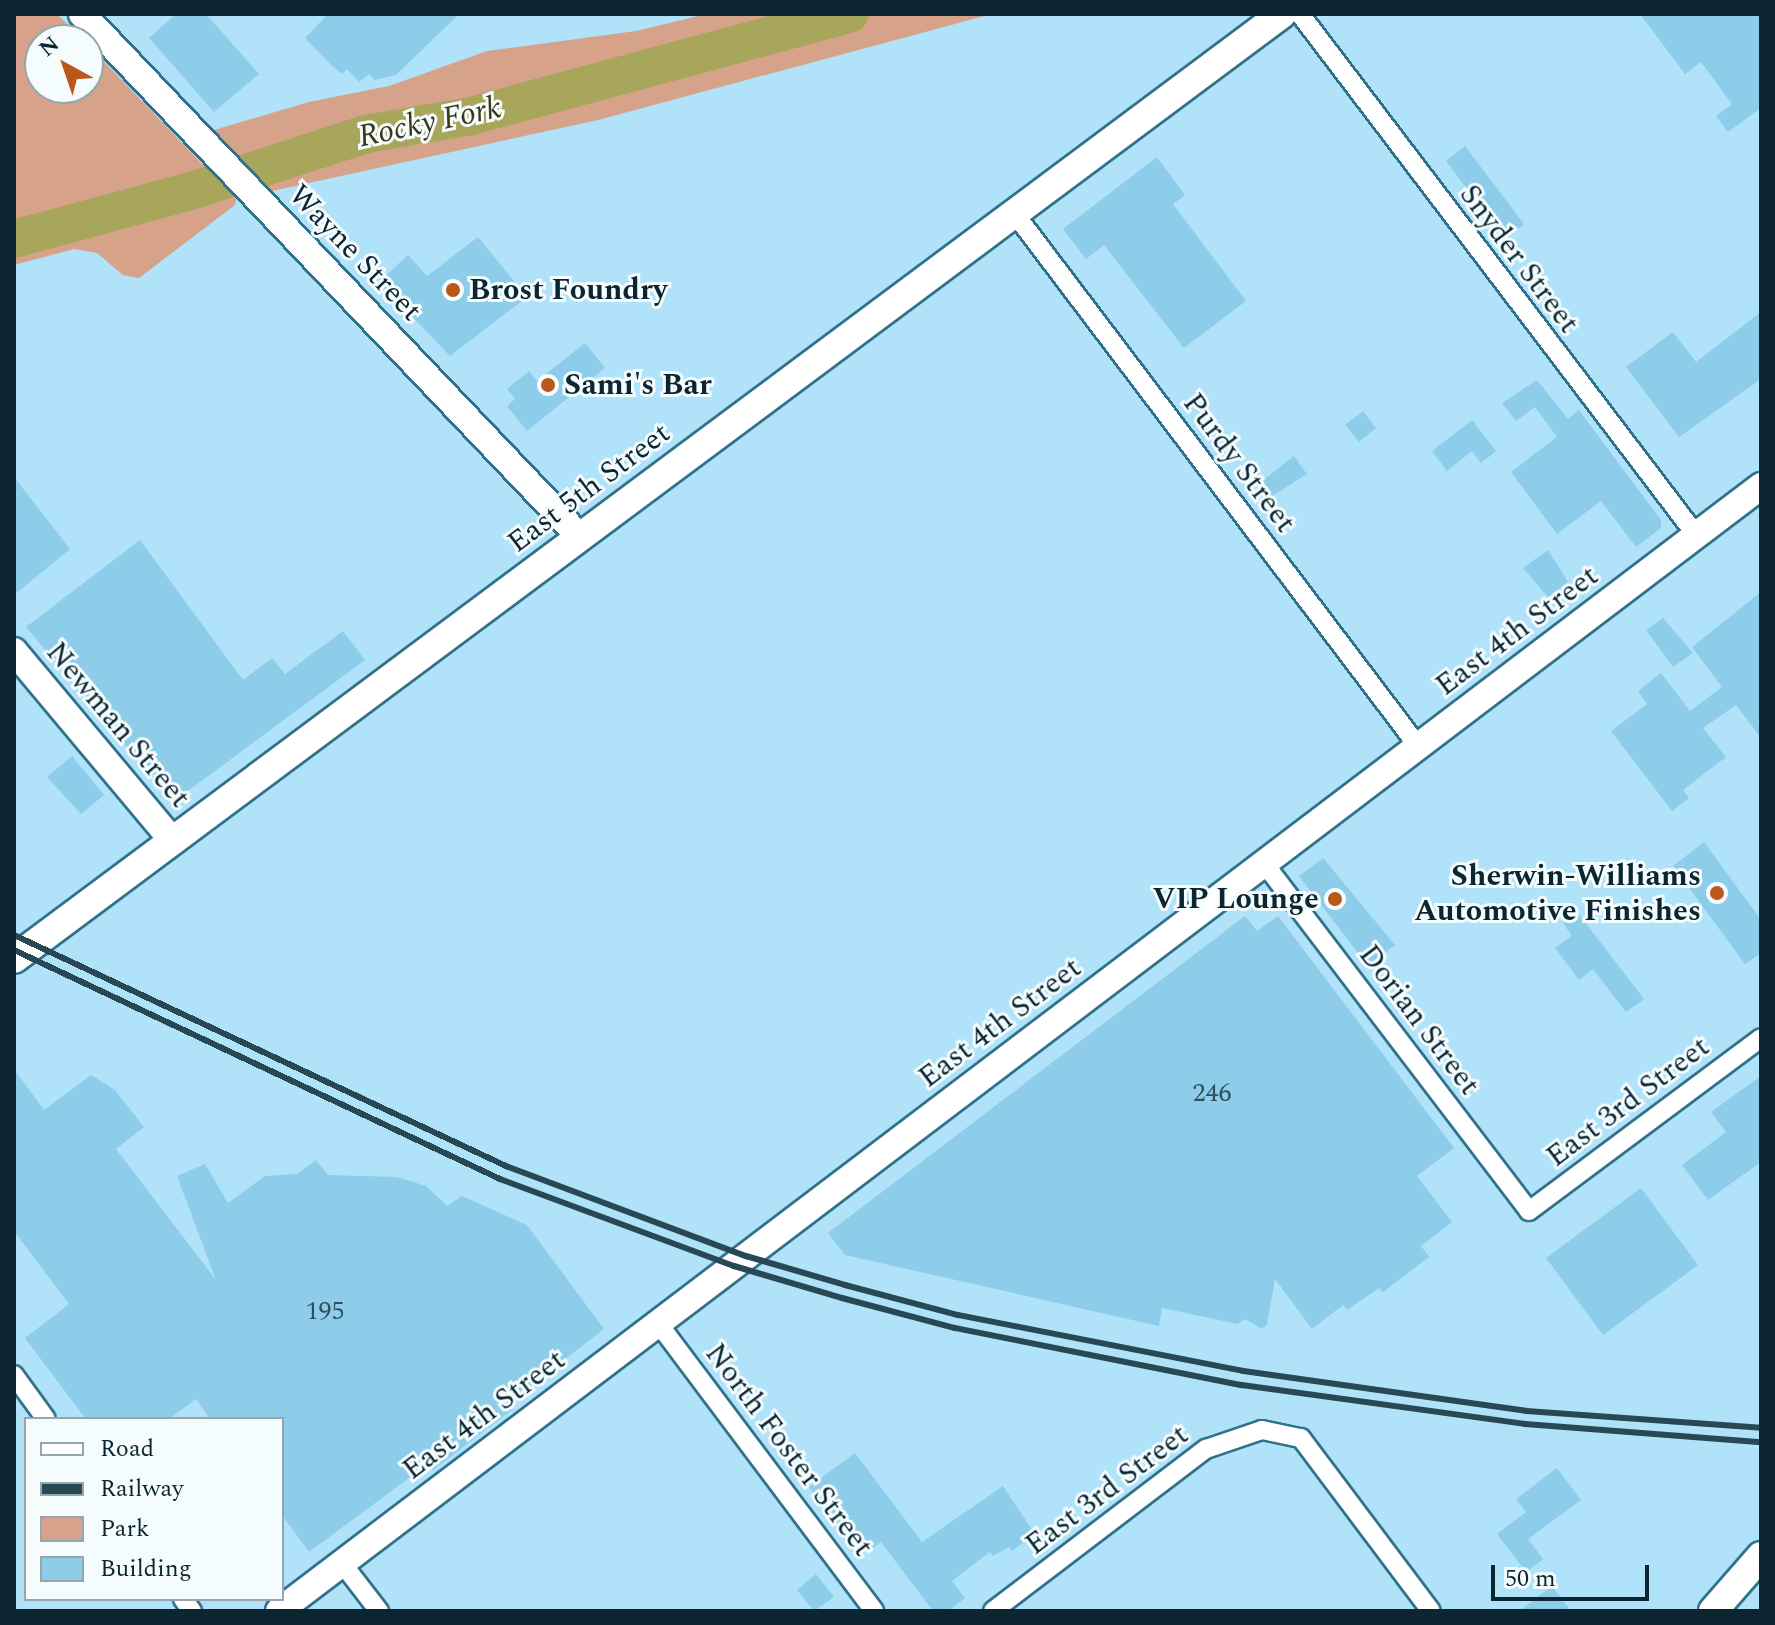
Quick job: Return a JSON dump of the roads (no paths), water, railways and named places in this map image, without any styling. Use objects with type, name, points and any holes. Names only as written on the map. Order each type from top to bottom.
[{"type":"main road","name":"Wayne Street","points":[[82,14],[580,537]]},
{"type":"main road","name":"East 5th Street","points":[[14,959],[1282,14]]},
{"type":"main road","name":"East 4th Street","points":[[279,1611],[1761,486]]},
{"type":"main road","name":"Newman Street","points":[[14,651],[173,841]]},
{"type":"main road","points":[[1713,1611],[1757,1568]]},
{"type":"street","name":"Snyder Street","points":[[1300,14],[1696,535]]},
{"type":"street","name":"Purdy Street","points":[[1015,214],[1418,746]]},
{"type":"street","name":"Dorian Street","points":[[1264,863],[1529,1211]]},
{"type":"street","name":"East 3rd Street","points":[[1529,1211],[1761,1038]]},
{"type":"street","name":"North Foster Street","points":[[658,1323],[874,1611]]},
{"type":"street","points":[[14,1375],[45,1417]]},
{"type":"street","name":"East 3rd Street","points":[[993,1611],[1206,1449],[1262,1430],[1301,1438],[1431,1611]]},
{"type":"street","points":[[342,1563],[379,1611]]},
{"type":"waterway","name":"Rocky Fork","points":[[14,239],[191,191],[366,134],[471,116],[849,14]]},
{"type":"railway","points":[[14,935],[506,1166],[746,1256],[845,1285],[958,1315],[1243,1371],[1526,1411],[1761,1428]]},
{"type":"railway","points":[[14,950],[500,1179],[734,1266],[842,1298],[955,1328],[1241,1385],[1525,1424],[1761,1442]]},
{"type":"place","name":"Brost Foundry","points":[[453,290]]},
{"type":"place","name":"Sami's Bar","points":[[548,385]]},
{"type":"place","name":"Sherwin-Williams Automotive Finishes","points":[[1717,893]]},
{"type":"place","name":"VIP Lounge","points":[[1335,899]]}]
